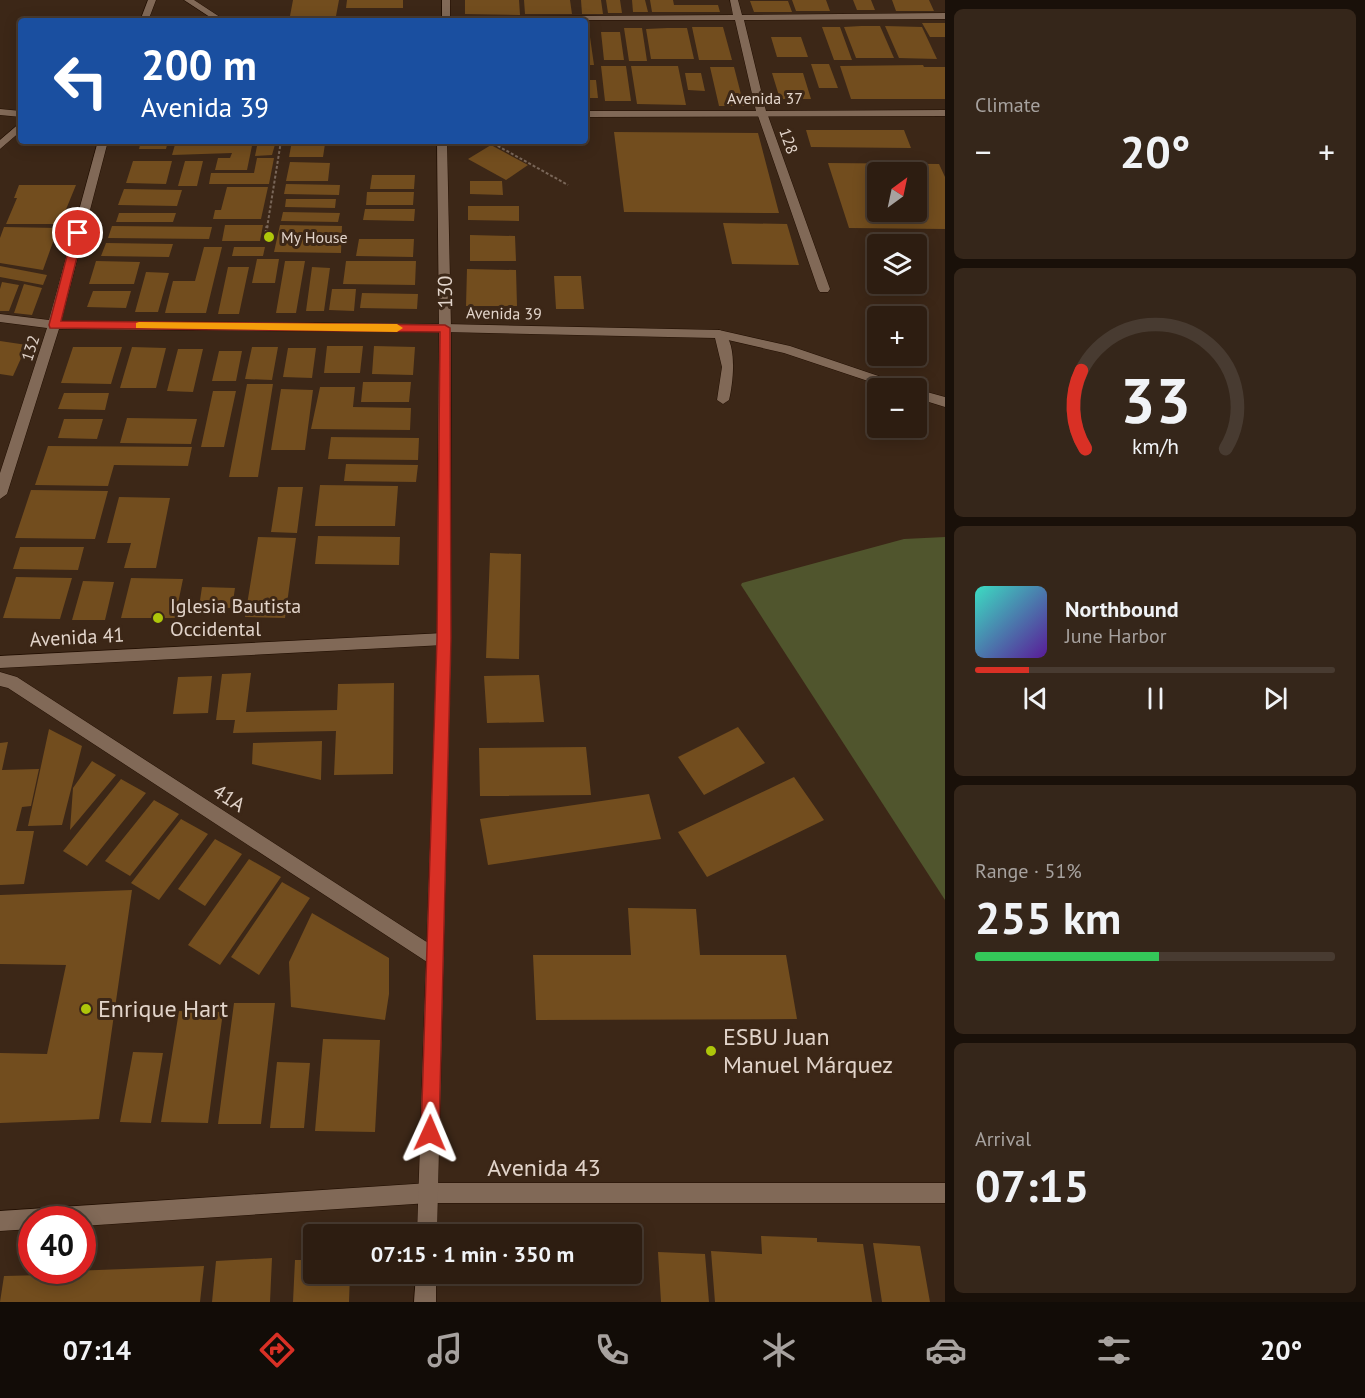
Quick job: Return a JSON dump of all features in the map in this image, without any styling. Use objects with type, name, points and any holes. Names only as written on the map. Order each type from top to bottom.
[{"type":"street","points":[[145,18],[152,0]]},
{"type":"street","points":[[188,0],[217,18]]},
{"type":"street","points":[[446,0],[446,18]]},
{"type":"street","name":"128","points":[[734,0],[762,113],[824,289]]},
{"type":"street","points":[[588,20],[945,16]]},
{"type":"street","points":[[0,112],[18,114]]},
{"type":"street","name":"Avenida 37","points":[[588,114],[945,113]]},
{"type":"street","points":[[0,146],[18,128]]},
{"type":"street","name":"132","points":[[0,494],[54,325],[102,144]]},
{"type":"street","name":"130","points":[[427,1224],[433,956],[444,639],[445,328],[442,144]]},
{"type":"street","name":"Avenida 39","points":[[0,318],[54,325],[445,328],[719,334],[786,349],[872,378]]},
{"type":"street","points":[[719,334],[726,352],[729,377],[723,400]]},
{"type":"street","points":[[927,396],[945,402]]},
{"type":"street","points":[[0,463],[17,443]]},
{"type":"street","name":"Avenida 41","points":[[0,662],[444,639]]},
{"type":"street","name":"41A","points":[[0,679],[12,682],[433,956]]},
{"type":"street","name":"Avenida 43","points":[[0,1221],[429,1193],[945,1193]]},
{"type":"street","points":[[425,1302],[426,1284]]},
{"type":"path","points":[[265,240],[281,144]]},
{"type":"path","points":[[494,144],[568,185]]},
{"type":"green space","points":[[945,537],[945,900],[741,585],[904,539]]},
{"type":"building","points":[[293,0],[339,0],[336,16],[290,16]]},
{"type":"building","points":[[347,0],[403,0],[403,8],[346,8]]},
{"type":"building","points":[[465,0],[519,0],[520,15],[465,14]]},
{"type":"building","points":[[524,0],[570,0],[572,14],[525,14]]},
{"type":"building","points":[[581,0],[601,0],[603,14],[582,14]]},
{"type":"building","points":[[606,0],[620,0],[622,13],[608,13]]},
{"type":"building","points":[[632,0],[645,0],[648,12],[633,12]]},
{"type":"building","points":[[650,0],[673,0],[674,5],[718,5],[720,12],[652,12]]},
{"type":"building","points":[[792,0],[826,0],[830,11],[796,11]]},
{"type":"building","points":[[853,0],[871,0],[875,10],[857,10]]},
{"type":"building","points":[[892,0],[929,0],[934,11],[896,11]]},
{"type":"building","points":[[750,1],[788,1],[792,12],[754,12]]},
{"type":"building","points":[[922,23],[945,23],[945,37],[930,37]]},
{"type":"building","points":[[880,26],[894,58],[856,58],[844,27]]},
{"type":"building","points":[[885,26],[922,27],[937,59],[899,58]]},
{"type":"building","points":[[692,27],[723,27],[732,60],[699,60]]},
{"type":"building","points":[[822,27],[840,27],[852,60],[834,60]]},
{"type":"building","points":[[624,28],[642,28],[647,61],[629,61]]},
{"type":"building","points":[[687,28],[694,59],[651,59],[646,29]]},
{"type":"building","points":[[588,30],[589,30],[594,65],[588,65]]},
{"type":"building","points":[[601,32],[620,32],[624,60],[604,60]]},
{"type":"building","points":[[771,37],[801,37],[808,57],[777,57]]},
{"type":"building","points":[[811,64],[829,64],[838,88],[819,88]]},
{"type":"building","points":[[923,65],[924,67],[945,67],[945,99],[851,99],[840,66]]},
{"type":"building","points":[[601,66],[626,66],[631,101],[605,101]]},
{"type":"building","points":[[631,66],[678,66],[686,105],[637,104]]},
{"type":"building","points":[[710,67],[734,67],[744,106],[719,106]]},
{"type":"building","points":[[685,73],[701,73],[705,91],[688,90]]},
{"type":"building","points":[[772,73],[803,73],[811,99],[780,99]]},
{"type":"building","points":[[588,80],[596,80],[598,98],[588,98]]},
{"type":"building","points":[[806,130],[904,130],[911,148],[811,147]]},
{"type":"building","points":[[614,132],[758,133],[779,213],[624,212]]},
{"type":"building","points":[[140,144],[167,144],[166,149],[139,149]]},
{"type":"building","points":[[175,144],[252,144],[247,170],[215,170],[218,158],[230,158],[232,153],[172,155]]},
{"type":"building","points":[[257,144],[275,144],[272,155],[255,156]]},
{"type":"building","points":[[291,144],[325,144],[323,157],[289,157]]},
{"type":"building","points":[[491,145],[528,165],[506,180],[468,159]]},
{"type":"building","points":[[257,158],[274,158],[269,184],[209,184],[211,173],[254,173]]},
{"type":"building","points":[[133,161],[172,161],[166,184],[126,183]]},
{"type":"building","points":[[185,161],[203,161],[197,186],[178,186]]},
{"type":"building","points":[[290,162],[330,163],[328,181],[286,181]]},
{"type":"building","points":[[828,163],[867,163],[867,222],[927,222],[927,164],[939,164],[945,177],[945,229],[849,228]]},
{"type":"building","points":[[372,175],[415,175],[414,189],[370,189]]},
{"type":"building","points":[[470,181],[502,181],[503,195],[470,194]]},
{"type":"building","points":[[286,184],[340,185],[339,195],[284,194]]},
{"type":"building","points":[[19,185],[76,185],[60,224],[6,224],[17,198],[14,198]]},
{"type":"building","points":[[227,187],[268,187],[261,219],[213,219],[215,210],[221,210]]},
{"type":"building","points":[[124,189],[182,190],[177,206],[118,205]]},
{"type":"building","points":[[367,192],[414,192],[413,205],[366,205]]},
{"type":"building","points":[[286,199],[336,199],[335,208],[285,207]]},
{"type":"building","points":[[468,206],[519,206],[519,221],[468,220]]},
{"type":"building","points":[[365,209],[415,209],[414,221],[363,220]]},
{"type":"building","points":[[283,212],[340,213],[338,222],[281,221]]},
{"type":"building","points":[[119,213],[176,213],[173,222],[116,222]]},
{"type":"building","points":[[723,223],[787,224],[799,265],[732,264]]},
{"type":"building","points":[[225,225],[263,225],[260,241],[222,241]]},
{"type":"building","points":[[280,225],[342,226],[341,253],[274,252]]},
{"type":"building","points":[[112,226],[212,227],[209,239],[108,238]]},
{"type":"building","points":[[4,227],[58,228],[43,270],[0,263],[0,238]]},
{"type":"building","points":[[470,235],[515,236],[516,261],[470,261]]},
{"type":"building","points":[[359,239],[414,239],[413,257],[356,256]]},
{"type":"building","points":[[106,243],[173,244],[169,257],[101,256]]},
{"type":"building","points":[[204,247],[222,247],[206,313],[165,313],[173,281],[195,281]]},
{"type":"building","points":[[234,247],[265,247],[263,256],[232,256]]},
{"type":"building","points":[[257,259],[279,259],[275,283],[252,283]]},
{"type":"building","points":[[96,261],[140,262],[134,284],[89,284]]},
{"type":"building","points":[[285,261],[305,261],[296,313],[276,313]]},
{"type":"building","points":[[346,261],[416,261],[415,285],[343,284]]},
{"type":"building","points":[[0,266],[47,275],[43,285],[0,277]]},
{"type":"building","points":[[228,267],[249,267],[239,314],[218,314]]},
{"type":"building","points":[[312,267],[330,268],[324,311],[306,311]]},
{"type":"building","points":[[467,269],[516,270],[517,306],[466,306]]},
{"type":"building","points":[[146,272],[169,273],[158,312],[135,312]]},
{"type":"building","points":[[554,276],[581,276],[584,309],[556,309]]},
{"type":"building","points":[[2,282],[19,285],[9,311],[0,311]]},
{"type":"building","points":[[24,284],[42,288],[32,315],[14,313]]},
{"type":"building","points":[[332,289],[356,289],[354,311],[329,310]]},
{"type":"building","points":[[93,291],[131,291],[126,308],[87,307]]},
{"type":"building","points":[[362,293],[418,294],[417,309],[360,308]]},
{"type":"building","points":[[0,341],[27,345],[13,376],[0,374]]},
{"type":"building","points":[[327,346],[363,346],[360,373],[324,373]]},
{"type":"building","points":[[374,346],[415,347],[413,375],[372,374]]},
{"type":"building","points":[[73,347],[122,347],[111,384],[61,383]]},
{"type":"building","points":[[132,347],[166,348],[156,388],[120,388]]},
{"type":"building","points":[[252,347],[278,347],[272,380],[245,379]]},
{"type":"building","points":[[288,348],[316,348],[312,378],[283,377]]},
{"type":"building","points":[[178,349],[203,349],[193,392],[167,391]]},
{"type":"building","points":[[219,351],[242,351],[236,381],[212,381]]},
{"type":"building","points":[[363,382],[411,382],[409,402],[361,402]]},
{"type":"building","points":[[247,384],[273,384],[258,477],[229,477]]},
{"type":"building","points":[[320,387],[355,387],[353,407],[411,408],[410,430],[311,429]]},
{"type":"building","points":[[281,389],[313,390],[305,450],[271,450]]},
{"type":"building","points":[[213,391],[236,391],[224,447],[201,447]]},
{"type":"building","points":[[64,393],[109,393],[105,410],[58,409]]},
{"type":"building","points":[[127,418],[197,419],[191,444],[120,443]]},
{"type":"building","points":[[64,419],[103,419],[97,439],[58,438]]},
{"type":"building","points":[[331,437],[419,438],[418,460],[328,459]]},
{"type":"building","points":[[48,446],[192,447],[188,466],[114,465],[108,486],[35,485]]},
{"type":"building","points":[[346,464],[418,465],[416,482],[344,481]]},
{"type":"building","points":[[320,485],[398,486],[395,526],[315,526]]},
{"type":"building","points":[[278,487],[303,487],[297,533],[271,532]]},
{"type":"building","points":[[31,490],[108,491],[95,539],[15,538]]},
{"type":"building","points":[[119,497],[170,498],[156,568],[124,568],[131,543],[107,543]]},
{"type":"building","points":[[318,536],[400,537],[399,565],[315,564]]},
{"type":"building","points":[[258,537],[296,538],[285,618],[245,617]]},
{"type":"building","points":[[20,547],[84,547],[78,570],[13,569]]},
{"type":"building","points":[[490,553],[521,554],[519,659],[486,658]]},
{"type":"building","points":[[16,577],[72,578],[60,619],[3,618]]},
{"type":"building","points":[[131,578],[183,579],[175,618],[121,618]]},
{"type":"building","points":[[83,581],[114,582],[105,620],[72,620]]},
{"type":"building","points":[[202,587],[235,588],[232,608],[199,607]]},
{"type":"building","points":[[251,673],[246,712],[337,710],[338,684],[394,683],[393,774],[334,775],[336,731],[233,733],[235,720],[216,720],[222,674]]},
{"type":"building","points":[[539,675],[544,722],[487,723],[484,676]]},
{"type":"building","points":[[212,676],[208,713],[173,714],[178,677]]},
{"type":"building","points":[[738,727],[765,763],[704,795],[678,757]]},
{"type":"building","points":[[49,729],[82,746],[62,825],[28,826]]},
{"type":"building","points":[[322,741],[321,780],[252,764],[253,743]]},
{"type":"building","points":[[8,742],[2,770],[39,769],[31,806],[22,807],[16,831],[34,831],[24,884],[0,885],[0,743]]},
{"type":"building","points":[[586,747],[591,795],[480,796],[479,748]]},
{"type":"building","points":[[92,761],[116,775],[70,830],[73,788]]},
{"type":"building","points":[[794,777],[824,820],[707,877],[678,832]]},
{"type":"building","points":[[121,779],[146,793],[87,866],[63,851]]},
{"type":"building","points":[[649,794],[661,839],[488,865],[480,819]]},
{"type":"building","points":[[154,800],[179,814],[130,876],[105,861]]},
{"type":"building","points":[[181,819],[208,834],[159,900],[131,883]]},
{"type":"building","points":[[215,839],[242,854],[205,906],[178,889]]},
{"type":"building","points":[[249,859],[281,877],[220,965],[188,945]]},
{"type":"building","points":[[282,882],[310,898],[259,975],[231,957]]},
{"type":"building","name":"Enrique Hart","points":[[132,890],[99,1119],[0,1123],[0,1053],[47,1054],[66,965],[0,964],[0,895]]},
{"type":"building","points":[[628,908],[696,909],[700,955],[786,955],[797,1019],[536,1020],[533,955],[631,955]]},
{"type":"building","points":[[312,913],[389,958],[389,994],[385,1020],[291,1007],[289,962]]},
{"type":"building","points":[[234,1003],[275,1003],[261,1124],[218,1124]]},
{"type":"building","points":[[179,1011],[223,1012],[208,1123],[161,1122]]},
{"type":"building","points":[[323,1039],[380,1040],[375,1132],[315,1131]]},
{"type":"building","points":[[133,1052],[163,1053],[151,1123],[120,1122]]},
{"type":"building","points":[[277,1062],[310,1063],[304,1128],[270,1128]]},
{"type":"building","points":[[761,1236],[817,1238],[817,1242],[863,1244],[872,1302],[715,1302],[711,1251],[762,1254]]},
{"type":"building","points":[[873,1243],[920,1246],[930,1302],[882,1302]]},
{"type":"building","points":[[658,1252],[705,1254],[709,1302],[661,1302]]},
{"type":"building","points":[[272,1258],[270,1302],[212,1302],[216,1261]]},
{"type":"building","points":[[295,1260],[303,1260],[303,1284],[350,1284],[349,1302],[293,1302]]},
{"type":"building","points":[[204,1266],[200,1302],[0,1302],[4,1276],[18,1276],[18,1284],[96,1284],[96,1270]]},
{"type":"slow traffic","points":[[139,326],[397,328]]},
{"type":"place","name":"My House","points":[[269,237]]},
{"type":"place","name":"Iglesia Bautista Occidental","points":[[158,618]]},
{"type":"place","name":"Enrique Hart","points":[[86,1009]]},
{"type":"place","name":"ESBU Juan Manuel Márquez","points":[[711,1051]]},
{"type":"route","points":[[78,233],[54,325],[445,328],[444,639],[433,956],[430,1133]]}]
